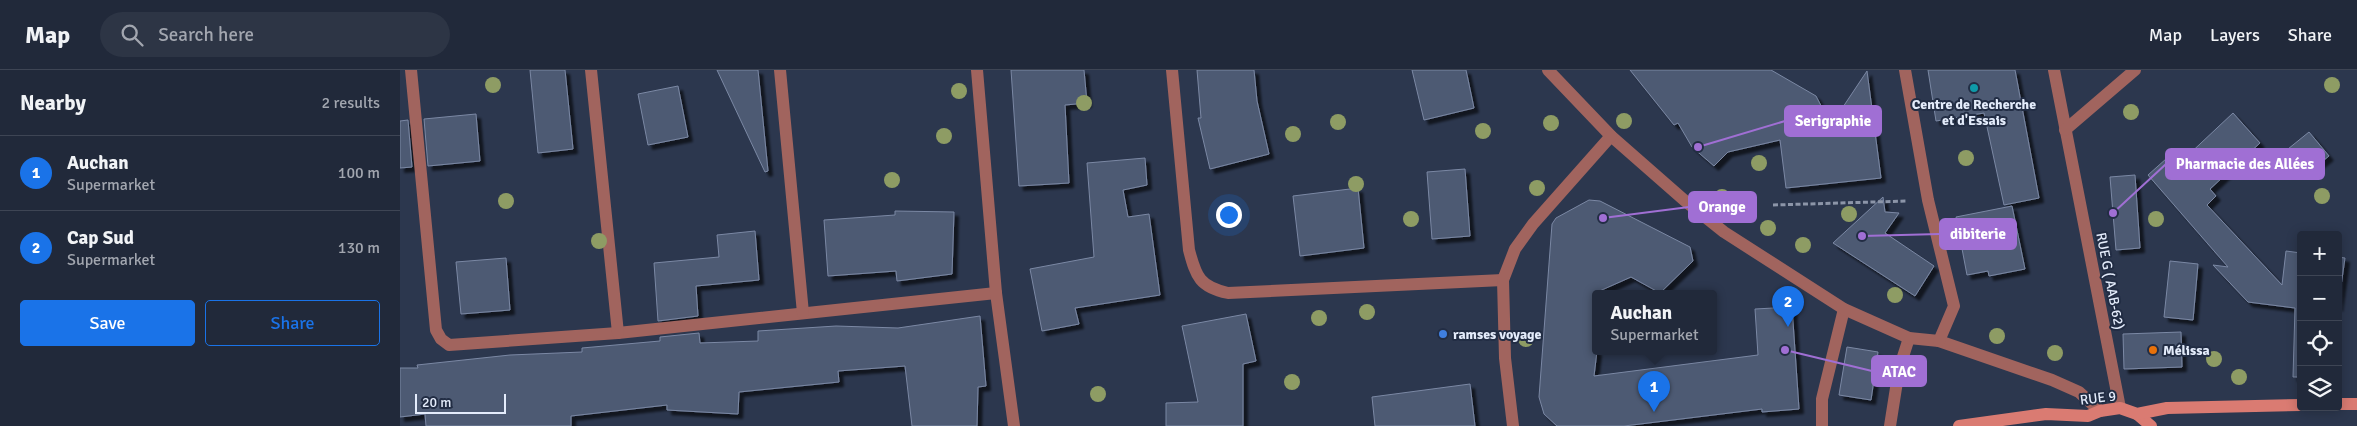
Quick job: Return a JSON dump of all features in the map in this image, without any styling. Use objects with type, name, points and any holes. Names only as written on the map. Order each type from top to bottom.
[{"type":"street","points":[[411,70],[436,330],[441,339],[449,345],[618,333],[996,293]]},
{"type":"street","points":[[591,70],[618,333]]},
{"type":"street","points":[[780,70],[803,313]]},
{"type":"street","points":[[977,70],[996,293],[1014,426]]},
{"type":"street","points":[[1172,70],[1189,250],[1194,271],[1202,282],[1212,290],[1228,293],[1503,280]]},
{"type":"street","points":[[1548,70],[1610,136],[1724,232],[1844,309],[1909,338],[1939,342],[2052,380],[2079,392],[2100,411]]},
{"type":"street","points":[[1904,70],[1928,200],[1954,306],[1939,342]]},
{"type":"street","name":"RUE G ( AAB-62)","points":[[2054,70],[2120,408]]},
{"type":"street","points":[[2065,130],[2135,70]]},
{"type":"street","points":[[1513,426],[1505,358],[1503,280],[1515,249],[1533,224],[1610,136]]},
{"type":"street","points":[[1822,426],[1822,399],[1844,309]]},
{"type":"street","points":[[1890,426],[1899,369],[1909,338]]},
{"type":"street","points":[[2342,404],[2357,404]]},
{"type":"street","points":[[2137,414],[2167,408],[2297,405]]},
{"type":"street","name":"RUE 9","points":[[1959,426],[2046,414],[2088,416],[2100,411],[2120,408],[2137,414]]},
{"type":"street","points":[[2137,414],[2151,426]]},
{"type":"street","points":[[2077,426],[2088,416]]},
{"type":"path","points":[[1773,205],[1928,200]]},
{"type":"building","points":[[530,70],[565,70],[573,149],[538,153]]},
{"type":"building","points":[[717,70],[758,70],[768,171],[765,172]]},
{"type":"building","points":[[1011,70],[1084,70],[1087,103],[1065,105],[1069,183],[1019,186]]},
{"type":"building","points":[[1197,70],[1254,70],[1257,101],[1269,154],[1210,169],[1198,118],[1201,118]]},
{"type":"building","points":[[1412,70],[1466,70],[1474,108],[1424,120]]},
{"type":"building","points":[[1630,70],[1771,70],[1816,96],[1831,125],[1867,71],[1881,178],[1786,188],[1780,140],[1728,152],[1714,166],[1692,147],[1678,123],[1674,125]]},
{"type":"building","points":[[1928,70],[2015,70],[2039,198],[2004,205],[1984,113],[1936,121]]},
{"type":"building","points":[[678,86],[688,137],[648,145],[638,94]]},
{"type":"building","points":[[2233,113],[2260,143],[2210,189],[2216,196],[2207,205],[2282,285],[2286,251],[2297,252],[2297,377],[2293,377],[2295,308],[2248,302],[2213,265],[2228,267],[2148,175],[2176,150],[2184,159]]},
{"type":"building","points":[[476,114],[480,161],[428,166],[424,119]]},
{"type":"building","points":[[408,120],[412,167],[400,168],[400,121]]},
{"type":"building","points":[[2309,132],[2329,156],[2308,173],[2288,149]]},
{"type":"building","points":[[1145,158],[1147,185],[1123,190],[1128,217],[1149,214],[1160,295],[1075,308],[1079,324],[1042,331],[1030,269],[1094,257],[1087,163]]},
{"type":"building","points":[[1465,169],[1470,236],[1432,239],[1427,172]]},
{"type":"building","points":[[2135,175],[2140,248],[2116,250],[2110,177]]},
{"type":"building","points":[[1358,188],[1364,248],[1300,256],[1293,196]]},
{"type":"building","points":[[1883,197],[1885,212],[1899,213],[1885,233],[1934,266],[1915,296],[1833,243]]},
{"type":"building","points":[[1589,200],[1600,201],[1690,247],[1693,261],[1663,290],[1655,290],[1631,277],[1602,290],[1592,290],[1592,355],[1597,355],[1594,376],[1758,355],[1755,309],[1792,307],[1799,409],[1762,412],[1762,409],[1624,426],[1557,426],[1544,414],[1539,397],[1552,224],[1556,218]]},
{"type":"building","points":[[2012,206],[2025,269],[1989,276],[1988,271],[1967,275],[1956,217]]},
{"type":"building","points":[[895,211],[954,212],[952,274],[897,281],[896,271],[828,276],[824,220],[895,215]]},
{"type":"building","points":[[755,231],[759,280],[696,286],[698,316],[658,321],[654,263],[719,257],[717,235]]},
{"type":"building","points":[[506,258],[510,310],[461,314],[456,262]]},
{"type":"building","points":[[2342,258],[2345,258],[2342,279]]},
{"type":"building","points":[[2170,261],[2198,264],[2193,320],[2164,317]]},
{"type":"building","points":[[1246,314],[1256,361],[1243,364],[1243,426],[1166,426],[1166,403],[1198,402],[1182,326]]},
{"type":"building","points":[[980,316],[986,386],[978,387],[977,426],[912,426],[905,366],[838,371],[839,382],[739,392],[738,414],[667,410],[667,405],[571,416],[571,426],[426,426],[425,414],[400,417],[400,368],[418,368],[417,365],[510,355],[582,352],[582,348],[660,341],[660,337],[699,333],[700,343],[758,341],[758,331],[836,326],[898,328]]},
{"type":"building","name":"Mélissa","points":[[2181,332],[2182,367],[2124,369],[2123,334]]},
{"type":"building","points":[[1847,347],[1878,352],[1871,400],[1839,395]]},
{"type":"building","points":[[1470,384],[1475,426],[1375,426],[1372,397]]},
{"type":"place","name":"Centre de Recherche et d'Essais","points":[[1974,88]]},
{"type":"place","name":"Serigraphie","points":[[1698,147]]},
{"type":"place","name":"Pharmacie des Allées","points":[[2113,213]]},
{"type":"place","name":"Orange","points":[[1603,218]]},
{"type":"place","name":"dibiterie","points":[[1862,236]]},
{"type":"place","name":"Cap Sud","points":[[1788,327]]},
{"type":"place","name":"ramses voyage","points":[[1443,334]]},
{"type":"place","name":"ATAC","points":[[1785,350]]},
{"type":"place","name":"Mélissa","points":[[2153,350]]},
{"type":"place","name":"Auchan","points":[[1654,412]]}]
